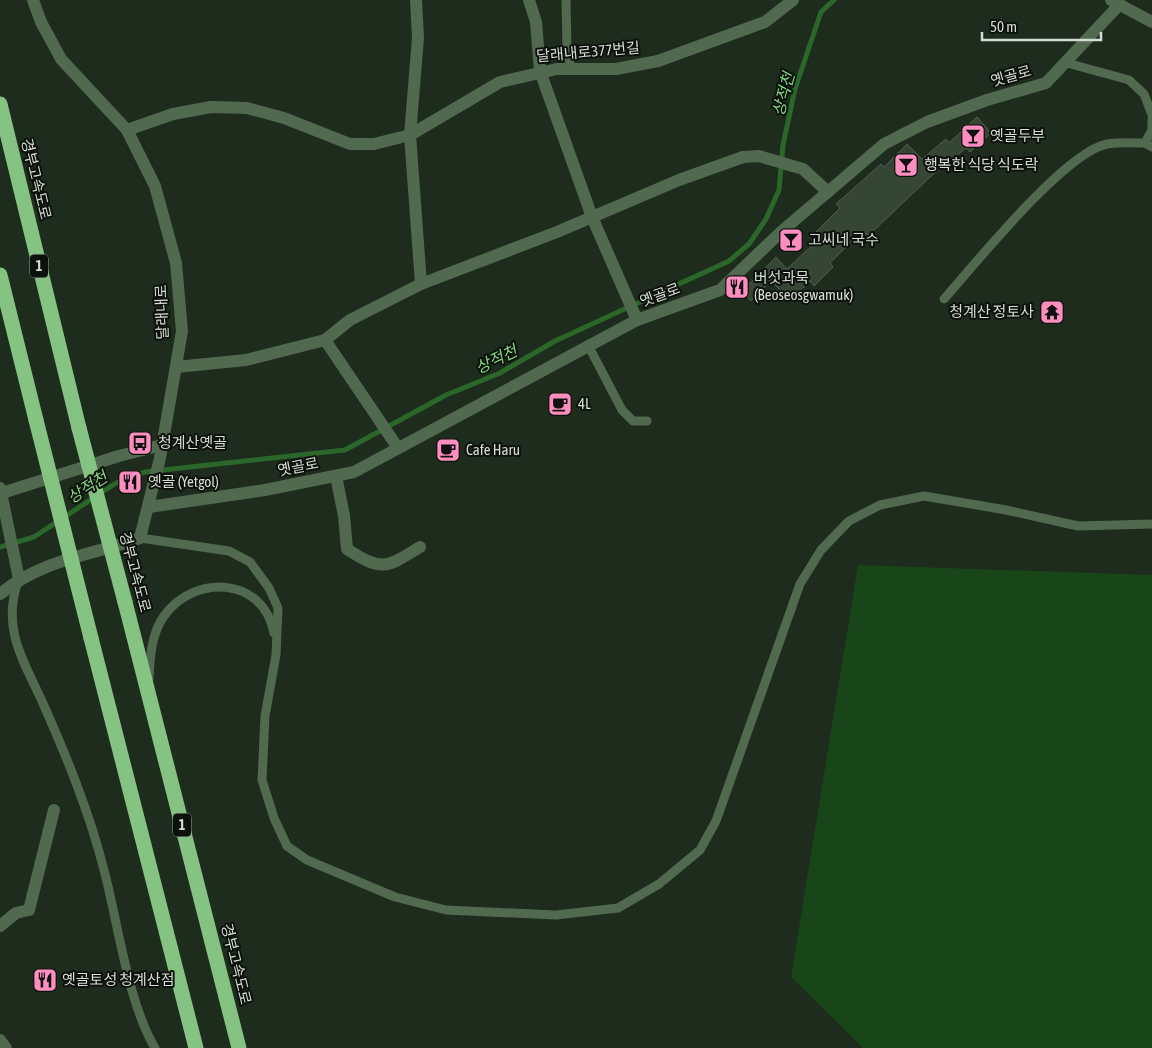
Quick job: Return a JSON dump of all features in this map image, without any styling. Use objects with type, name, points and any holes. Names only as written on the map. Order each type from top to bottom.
[{"type":"highway","name":"경부고속도로","points":[[0,104],[79,428],[239,1048]]},
{"type":"highway","points":[[0,275],[196,1048]]},
{"type":"street","name":"달래내로","points":[[33,0],[41,22],[61,59],[126,130],[155,186],[176,263],[182,331],[160,458],[140,538]]},
{"type":"street","points":[[416,0],[417,55],[410,135],[422,284]]},
{"type":"street","points":[[529,0],[536,22],[540,71],[592,217],[637,320]]},
{"type":"street","name":"달래내로377번길","points":[[126,130],[173,114],[211,107],[261,111],[350,144],[374,144],[410,135],[500,82],[540,71],[616,69],[658,61],[765,22],[793,0]]},
{"type":"street","points":[[1116,2],[1152,22]]},
{"type":"street","name":"옛골로","points":[[149,507],[265,490],[354,472],[637,320],[720,290],[782,231],[884,144],[927,122],[986,100],[1046,83],[1067,63],[1116,2]]},
{"type":"street","points":[[176,367],[246,360],[325,340],[350,320],[422,284],[720,164],[743,157],[765,157],[806,171],[828,192]]},
{"type":"street","points":[[325,340],[398,448]]},
{"type":"street","points":[[19,578],[1,491],[162,445]]},
{"type":"street","points":[[336,476],[344,516],[347,549],[367,562],[390,565],[420,547]]},
{"type":"street","points":[[0,594],[19,578],[44,566],[140,538]]},
{"type":"street","points":[[0,926],[16,913],[29,910],[54,810]]},
{"type":"street","points":[[0,1040],[6,1048]]},
{"type":"lane","points":[[566,0],[567,50],[571,69]]},
{"type":"lane","points":[[1067,63],[1129,80],[1144,94],[1152,115]]},
{"type":"lane","points":[[944,299],[999,236],[1067,165],[1106,144],[1149,145],[1152,120]]},
{"type":"lane","points":[[588,346],[622,410],[634,421],[647,421]]},
{"type":"lane","points":[[140,538],[229,551],[250,562],[269,588],[278,608],[276,656],[265,716],[262,780],[274,818],[287,846],[307,860],[394,897],[446,910],[556,915],[618,908],[659,884],[700,850],[716,821],[800,584],[821,550],[849,521],[880,505],[924,496],[1006,510],[1078,526],[1139,526],[1152,524]]},
{"type":"lane","points":[[19,578],[11,610],[16,646],[72,766],[104,868],[142,1020],[155,1048]]},
{"type":"lane","points":[[151,702],[150,659],[156,632],[163,617],[177,601],[190,593],[220,587],[235,588],[255,598],[268,614],[273,630],[276,656]]},
{"type":"green space","points":[[858,565],[1152,575],[1152,1048],[863,1048],[791,977]]},
{"type":"building","points":[[977,117],[991,133],[970,152],[966,148],[930,177],[868,236],[862,231],[830,263],[833,267],[814,286],[810,281],[790,300],[771,281],[751,301],[742,291],[776,257],[787,269],[819,239],[814,234],[840,208],[836,204],[881,164],[884,167],[907,144],[922,159],[946,139],[949,143]]},
{"type":"waterway","name":"상적천","points":[[0,547],[34,537],[116,483],[145,472],[345,450],[446,395],[500,373],[555,341],[729,261],[749,244],[766,219],[779,190],[783,145],[795,89],[821,12],[834,0]]},
{"type":"place","name":"옛골두부","points":[[973,136]]},
{"type":"place","name":"행복한 식당 식도락","points":[[906,165]]},
{"type":"place","name":"고씨네 국수","points":[[791,240]]},
{"type":"place","name":"버섯과묵 (Beoseosgwamuk)","points":[[737,287]]},
{"type":"place","name":"청계산 정토사","points":[[1052,312]]},
{"type":"place","name":"4L","points":[[560,404]]},
{"type":"place","name":"청계산옛골","points":[[140,443]]},
{"type":"place","name":"Cafe Haru","points":[[448,450]]},
{"type":"place","name":"옛골 (Yetgol)","points":[[130,482]]},
{"type":"place","name":"옛골토성 청계산점","points":[[45,980]]}]
